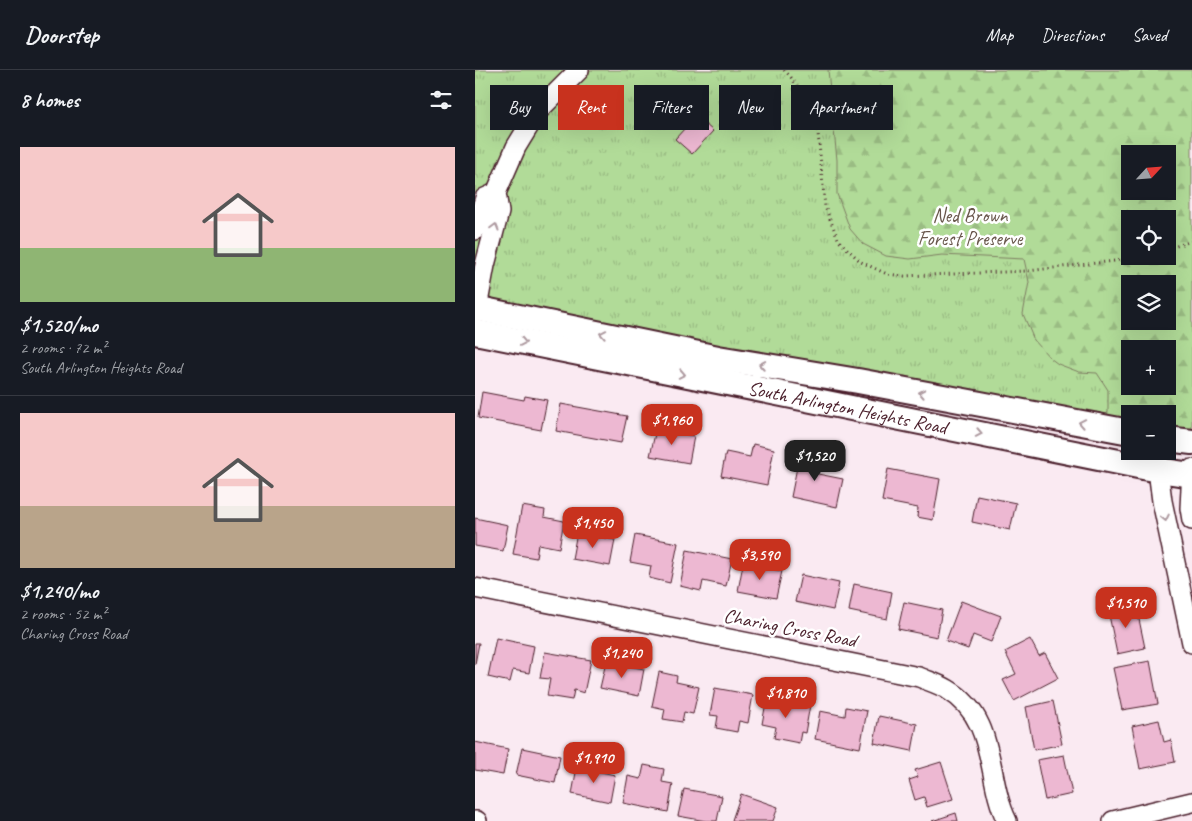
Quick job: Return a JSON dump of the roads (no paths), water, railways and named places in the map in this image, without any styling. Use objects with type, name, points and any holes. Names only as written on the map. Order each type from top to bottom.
[{"type":"main road","name":"South Arlington Heights Road","points":[[476,310],[718,358],[867,383],[1121,430]]},
{"type":"main road","name":"South Arlington Heights Road","points":[[475,332],[1121,453]]},
{"type":"main road","points":[[1176,440],[1192,442]]},
{"type":"main road","name":"South Arlington Heights Road","points":[[1158,460],[1192,475]]},
{"type":"street","points":[[476,310],[485,265],[499,212],[496,193],[516,147],[538,112],[579,70]]},
{"type":"street","points":[[475,230],[485,198],[496,193]]},
{"type":"street","points":[[1158,460],[1162,501],[1192,643]]},
{"type":"street","points":[[1192,470],[1190,508],[1192,520]]},
{"type":"street","name":"Charing Cross Road","points":[[475,588],[919,677],[935,683],[963,701],[979,723],[988,748],[999,801],[1007,821]]},
{"type":"street","points":[[1113,821],[1192,802]]},
{"type":"park label","name":"Ned Brown Forest Preserve","points":[[970,226]]}]
